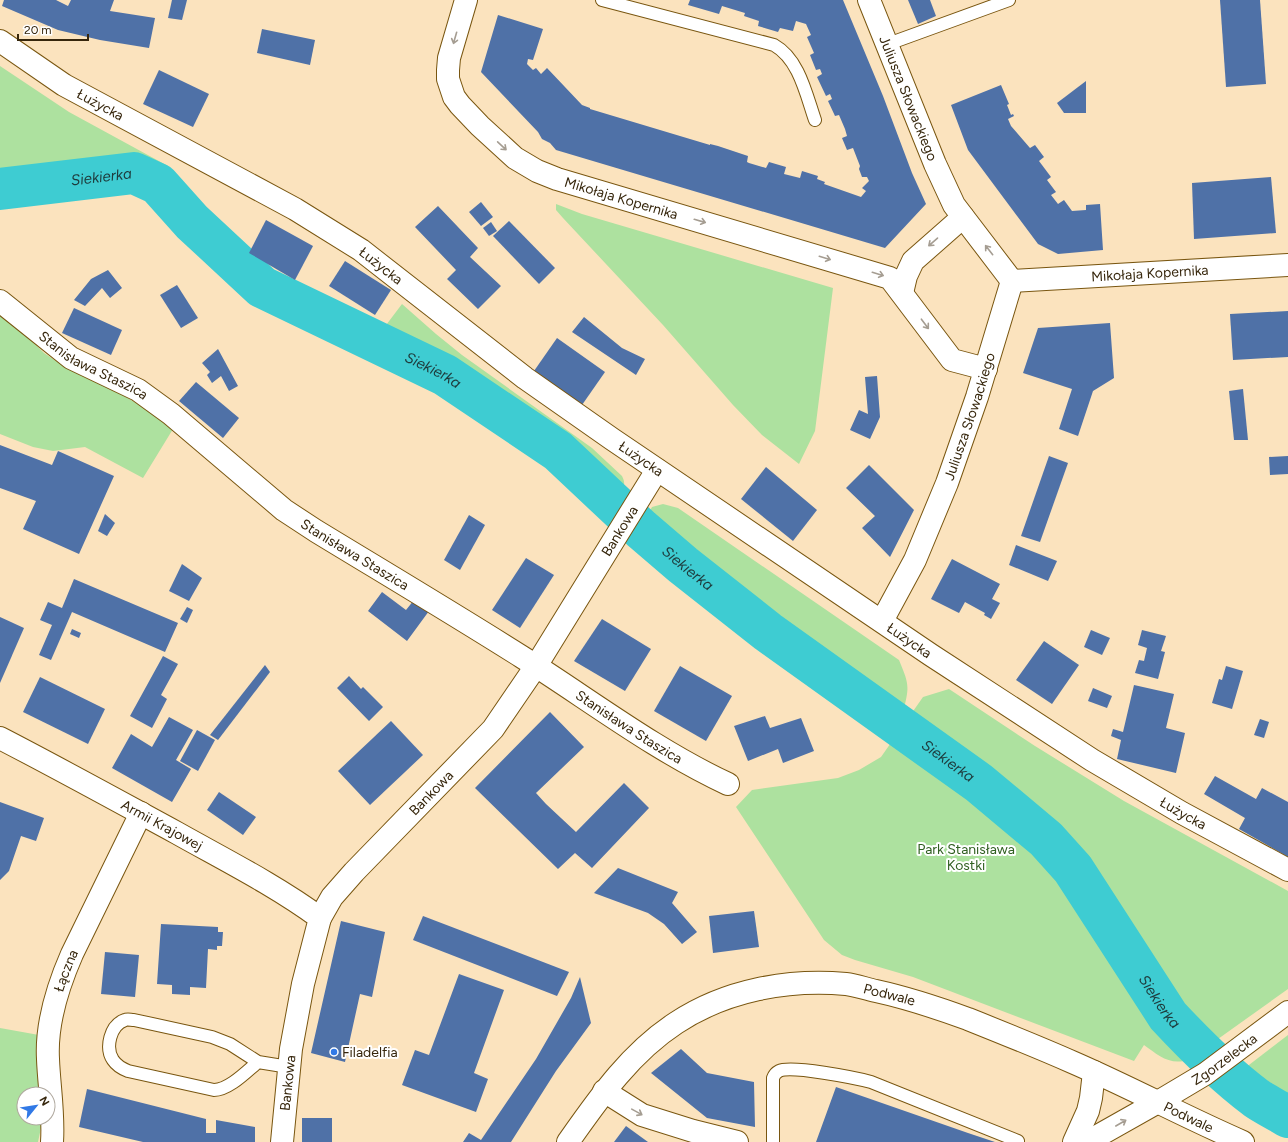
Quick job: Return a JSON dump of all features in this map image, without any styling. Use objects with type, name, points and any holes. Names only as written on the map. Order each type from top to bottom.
[{"type":"street","name":"Mikołaja Kopernika","points":[[466,0],[450,58],[448,79],[450,88],[460,105],[475,121],[506,151],[523,164],[557,179],[890,278],[952,360],[986,369]]},
{"type":"street","name":"Juliusza Słowackiego","points":[[869,0],[944,185],[954,205],[1012,281],[986,369],[962,441],[915,560],[882,621]]},
{"type":"street","name":"Łużycka","points":[[0,41],[64,85],[295,209],[361,250],[525,378],[657,470],[882,621],[1092,760],[1182,813],[1288,870]]},
{"type":"street","points":[[902,293],[906,276],[913,261],[962,217]]},
{"type":"street","name":"Mikołaja Kopernika","points":[[1012,281],[1288,265]]},
{"type":"street","name":"Stanisława Staszica","points":[[0,301],[71,358],[138,390],[171,414],[284,510],[536,666],[621,723],[709,775],[728,784]]},
{"type":"street","name":"Bankowa","points":[[282,1142],[291,1049],[303,984],[320,918],[332,898],[354,872],[493,729],[536,666],[657,470]]},
{"type":"street","name":"Armii Krajowej","points":[[0,738],[141,813],[257,878],[304,906],[320,918]]},
{"type":"street","name":"Łączna","points":[[52,1142],[52,1113],[48,1051],[52,1016],[64,971],[141,813]]},
{"type":"street","name":"Podwale","points":[[568,1142],[604,1091],[636,1055],[662,1033],[686,1016],[711,1004],[744,992],[772,986],[806,983],[848,984],[918,1001],[995,1030],[1094,1072],[1243,1142]]},
{"type":"street","name":"Zgorzelecka","points":[[1087,1142],[1205,1074],[1288,1012]]},
{"type":"street","points":[[1074,1142],[1088,1112],[1094,1072]]},
{"type":"street","points":[[604,1091],[642,1115],[714,1140],[737,1142]]},
{"type":"lane","points":[[602,0],[769,43],[779,48],[787,55],[794,65],[815,120]]},
{"type":"lane","points":[[888,44],[1009,0]]},
{"type":"lane","points":[[258,1062],[229,1085],[219,1090],[214,1090],[128,1071],[121,1068],[113,1060],[109,1051],[109,1042],[112,1032],[117,1025],[125,1020],[134,1020],[212,1037],[230,1044],[258,1062],[289,1067]]},
{"type":"lane","points":[[773,1142],[773,1078],[778,1071],[786,1070],[852,1077],[871,1082],[1018,1141]]},
{"type":"green space","points":[[0,66],[69,112],[168,166],[160,170],[155,170],[122,162],[0,179]]},
{"type":"green space","points":[[556,204],[582,214],[833,288],[815,431],[799,464],[762,435],[733,405],[663,325],[563,218],[556,210]]},
{"type":"green space","points":[[402,304],[462,355],[592,448],[622,476],[624,486],[620,495],[564,447],[481,388],[436,363],[377,337]]},
{"type":"green space","points":[[0,313],[24,333],[44,353],[70,369],[101,382],[151,412],[173,429],[143,478],[85,447],[53,451],[33,447],[0,434]]},
{"type":"green space","points":[[663,504],[678,508],[899,660],[907,684],[907,694],[904,708],[647,516],[652,507]]},
{"type":"green space","name":"Park Stanisława Kostki","points":[[949,689],[1035,746],[1124,801],[1288,891],[1288,989],[1190,1059],[1177,1062],[1171,1061],[1165,1059],[1144,1045],[1134,1061],[913,977],[842,955],[824,940],[736,807],[752,790],[838,778],[859,770],[881,757],[923,697]]},
{"type":"green space","points":[[0,1028],[39,1035],[42,1086],[16,1086],[16,1126],[41,1126],[38,1142],[0,1142]]},
{"type":"green space","points":[[1288,1035],[1288,1105],[1280,1101],[1245,1068]]},
{"type":"building","points":[[4,0],[56,0],[68,6],[71,0],[114,0],[110,11],[155,18],[149,48],[100,40],[58,30],[2,6]]},
{"type":"building","points":[[172,0],[187,0],[182,20],[168,18]]},
{"type":"building","points":[[690,0],[843,0],[883,96],[912,173],[926,204],[885,248],[556,150],[550,143],[542,139],[538,132],[481,72],[498,15],[543,29],[533,60],[528,59],[527,64],[533,70],[536,68],[541,74],[547,68],[582,105],[590,109],[748,156],[747,162],[749,163],[766,168],[769,162],[786,167],[784,174],[800,178],[802,171],[818,176],[817,179],[825,182],[824,184],[861,197],[866,191],[862,188],[869,181],[867,177],[862,177],[859,169],[860,166],[853,148],[847,150],[842,138],[847,136],[845,129],[839,115],[835,116],[828,101],[832,99],[830,94],[826,96],[817,77],[822,74],[820,69],[816,70],[810,55],[814,53],[807,37],[811,35],[806,24],[796,21],[793,31],[780,28],[778,32],[758,26],[759,21],[744,16],[745,13],[722,6],[719,14],[688,5]]},
{"type":"building","points":[[908,0],[930,0],[936,16],[918,24]]},
{"type":"building","points":[[1220,0],[1260,0],[1266,84],[1226,87]]},
{"type":"building","points":[[262,29],[315,40],[310,65],[257,53]]},
{"type":"building","points":[[159,70],[209,94],[193,127],[143,104]]},
{"type":"building","points":[[1086,81],[1086,113],[1064,113],[1057,103]]},
{"type":"building","points":[[1001,85],[1009,104],[1007,105],[1011,115],[1013,114],[1014,116],[1008,119],[1011,126],[1030,148],[1035,145],[1044,157],[1039,161],[1051,177],[1047,180],[1056,192],[1051,195],[1058,204],[1064,200],[1072,211],[1086,210],[1086,205],[1100,204],[1103,250],[1058,254],[1038,244],[968,150],[951,105]]},
{"type":"building","points":[[1271,177],[1276,233],[1194,239],[1192,183]]},
{"type":"building","points":[[481,202],[493,217],[481,226],[469,212]]},
{"type":"building","points":[[438,206],[478,248],[470,257],[501,286],[478,309],[447,279],[456,270],[415,227]]},
{"type":"building","points":[[266,220],[313,246],[295,280],[249,253]]},
{"type":"building","points":[[509,221],[555,268],[539,284],[493,236]]},
{"type":"building","points":[[491,222],[497,231],[489,236],[483,228]]},
{"type":"building","points":[[345,261],[391,290],[375,315],[329,286]]},
{"type":"building","points":[[108,270],[122,288],[110,298],[102,288],[85,306],[74,300],[91,279]]},
{"type":"building","points":[[177,285],[198,318],[181,328],[160,295]]},
{"type":"building","points":[[74,308],[122,330],[111,355],[62,333]]},
{"type":"building","points":[[1288,311],[1288,357],[1233,360],[1230,314]]},
{"type":"building","points":[[584,317],[622,348],[645,359],[636,375],[572,332]]},
{"type":"building","points":[[1110,323],[1114,378],[1093,391],[1078,436],[1059,429],[1072,389],[1023,373],[1038,328]]},
{"type":"building","points":[[557,338],[605,372],[582,405],[534,371]]},
{"type":"building","points":[[218,349],[238,386],[229,391],[221,376],[212,383],[207,375],[210,372],[202,363]]},
{"type":"building","points":[[877,376],[880,417],[870,439],[850,430],[859,410],[868,414],[865,377]]},
{"type":"building","points":[[196,382],[239,418],[223,438],[179,401]]},
{"type":"building","points":[[1243,389],[1248,440],[1234,440],[1229,391]]},
{"type":"building","points":[[0,445],[52,465],[58,451],[114,476],[79,554],[23,529],[36,501],[0,488]]},
{"type":"building","points":[[1049,456],[1068,463],[1040,542],[1021,536]]},
{"type":"building","points":[[1288,456],[1288,474],[1270,475],[1269,457]]},
{"type":"building","points":[[869,465],[914,510],[890,557],[862,528],[875,516],[846,488]]},
{"type":"building","points":[[766,467],[817,510],[793,541],[741,499]]},
{"type":"building","points":[[105,514],[115,523],[107,536],[98,531]]},
{"type":"building","points":[[469,515],[485,525],[460,570],[444,560]]},
{"type":"building","points":[[1016,545],[1057,561],[1048,581],[1009,565]]},
{"type":"building","points":[[526,558],[554,575],[520,628],[492,610]]},
{"type":"building","points":[[952,559],[1000,584],[992,599],[1000,603],[991,619],[984,615],[985,613],[965,602],[959,613],[931,599]]},
{"type":"building","points":[[182,564],[202,578],[189,601],[169,591]]},
{"type":"building","points":[[74,579],[178,623],[165,652],[72,612],[51,660],[39,655],[52,625],[40,620],[48,602],[62,608]]},
{"type":"building","points":[[382,592],[406,610],[414,600],[429,611],[407,641],[368,611]]},
{"type":"building","points":[[187,607],[193,610],[187,623],[180,619]]},
{"type":"building","points":[[0,617],[24,628],[0,683]]},
{"type":"building","points":[[602,619],[651,649],[625,691],[574,661]]},
{"type":"building","points":[[72,629],[81,633],[79,638],[70,634]]},
{"type":"building","points":[[1091,630],[1110,638],[1102,655],[1084,647]]},
{"type":"building","points":[[1142,630],[1166,636],[1161,651],[1165,652],[1158,679],[1135,673],[1139,660],[1144,661],[1147,648],[1138,645]]},
{"type":"building","points":[[1044,641],[1079,665],[1052,704],[1016,680]]},
{"type":"building","points":[[163,656],[178,664],[161,695],[167,699],[152,728],[130,716]]},
{"type":"building","points":[[265,665],[270,672],[218,740],[210,735]]},
{"type":"building","points":[[680,666],[732,696],[706,741],[654,711]]},
{"type":"building","points":[[1226,666],[1243,671],[1232,709],[1212,703],[1219,679],[1222,680]]},
{"type":"building","points":[[349,676],[361,689],[363,687],[383,707],[369,721],[337,688]]},
{"type":"building","points":[[40,677],[105,709],[88,744],[23,712]]},
{"type":"building","points":[[1134,685],[1174,694],[1166,728],[1185,733],[1176,773],[1117,759],[1121,740],[1111,736],[1113,729],[1123,732]]},
{"type":"building","points":[[1093,688],[1112,696],[1107,708],[1088,701]]},
{"type":"building","points":[[550,712],[584,747],[536,793],[546,804],[576,832],[624,783],[649,808],[592,868],[575,853],[558,869],[475,788]]},
{"type":"building","points":[[765,716],[770,728],[801,718],[814,751],[783,763],[778,749],[748,761],[734,726]]},
{"type":"building","points":[[169,717],[193,730],[176,760],[191,769],[172,802],[112,768],[131,734],[152,747]]},
{"type":"building","points":[[1260,719],[1269,722],[1264,738],[1254,735]]},
{"type":"building","points":[[391,721],[423,755],[370,805],[338,771]]},
{"type":"building","points":[[197,730],[215,740],[198,771],[180,761]]},
{"type":"building","points":[[1215,776],[1256,799],[1262,788],[1288,802],[1288,857],[1239,829],[1245,818],[1204,794]]},
{"type":"building","points":[[219,792],[256,817],[243,835],[207,810]]},
{"type":"building","points":[[0,802],[44,818],[36,841],[21,836],[9,871],[0,880]]},
{"type":"building","points":[[618,868],[678,892],[672,903],[697,932],[682,944],[664,924],[648,913],[594,893]]},
{"type":"building","points":[[754,911],[759,947],[713,953],[709,916]]},
{"type":"building","points":[[423,916],[569,972],[557,996],[413,940]]},
{"type":"building","points":[[341,921],[385,932],[372,997],[360,994],[345,1062],[311,1053]]},
{"type":"building","points":[[161,924],[218,927],[218,932],[223,932],[222,946],[217,946],[217,950],[208,949],[206,988],[190,987],[190,995],[172,994],[172,985],[157,984]]},
{"type":"building","points":[[105,952],[139,955],[135,997],[101,994]]},
{"type":"building","points":[[459,974],[504,990],[474,1073],[488,1079],[476,1112],[402,1085],[415,1050],[429,1055]]},
{"type":"building","points":[[580,977],[591,1023],[556,1071],[511,1142],[463,1142],[469,1133],[481,1140],[536,1059],[571,998]]},
{"type":"building","points":[[681,1049],[707,1073],[754,1082],[755,1127],[707,1118],[651,1073]]},
{"type":"building","points":[[836,1087],[968,1133],[995,1142],[816,1142]]},
{"type":"building","points":[[87,1089],[206,1119],[206,1133],[216,1133],[216,1120],[255,1127],[255,1142],[143,1142],[79,1127]]},
{"type":"building","points":[[302,1118],[332,1118],[332,1142],[302,1142]]},
{"type":"building","points":[[626,1126],[648,1142],[614,1142]]},
{"type":"waterway","name":"Siekierka","points":[[0,189],[134,173],[158,184],[192,222],[262,287],[445,375],[558,451],[641,529],[683,565],[768,632],[979,783],[1046,839],[1073,869],[1168,1016],[1221,1069],[1256,1098],[1288,1117]]},
{"type":"place","name":"Filadelfia","points":[[334,1052]]}]
